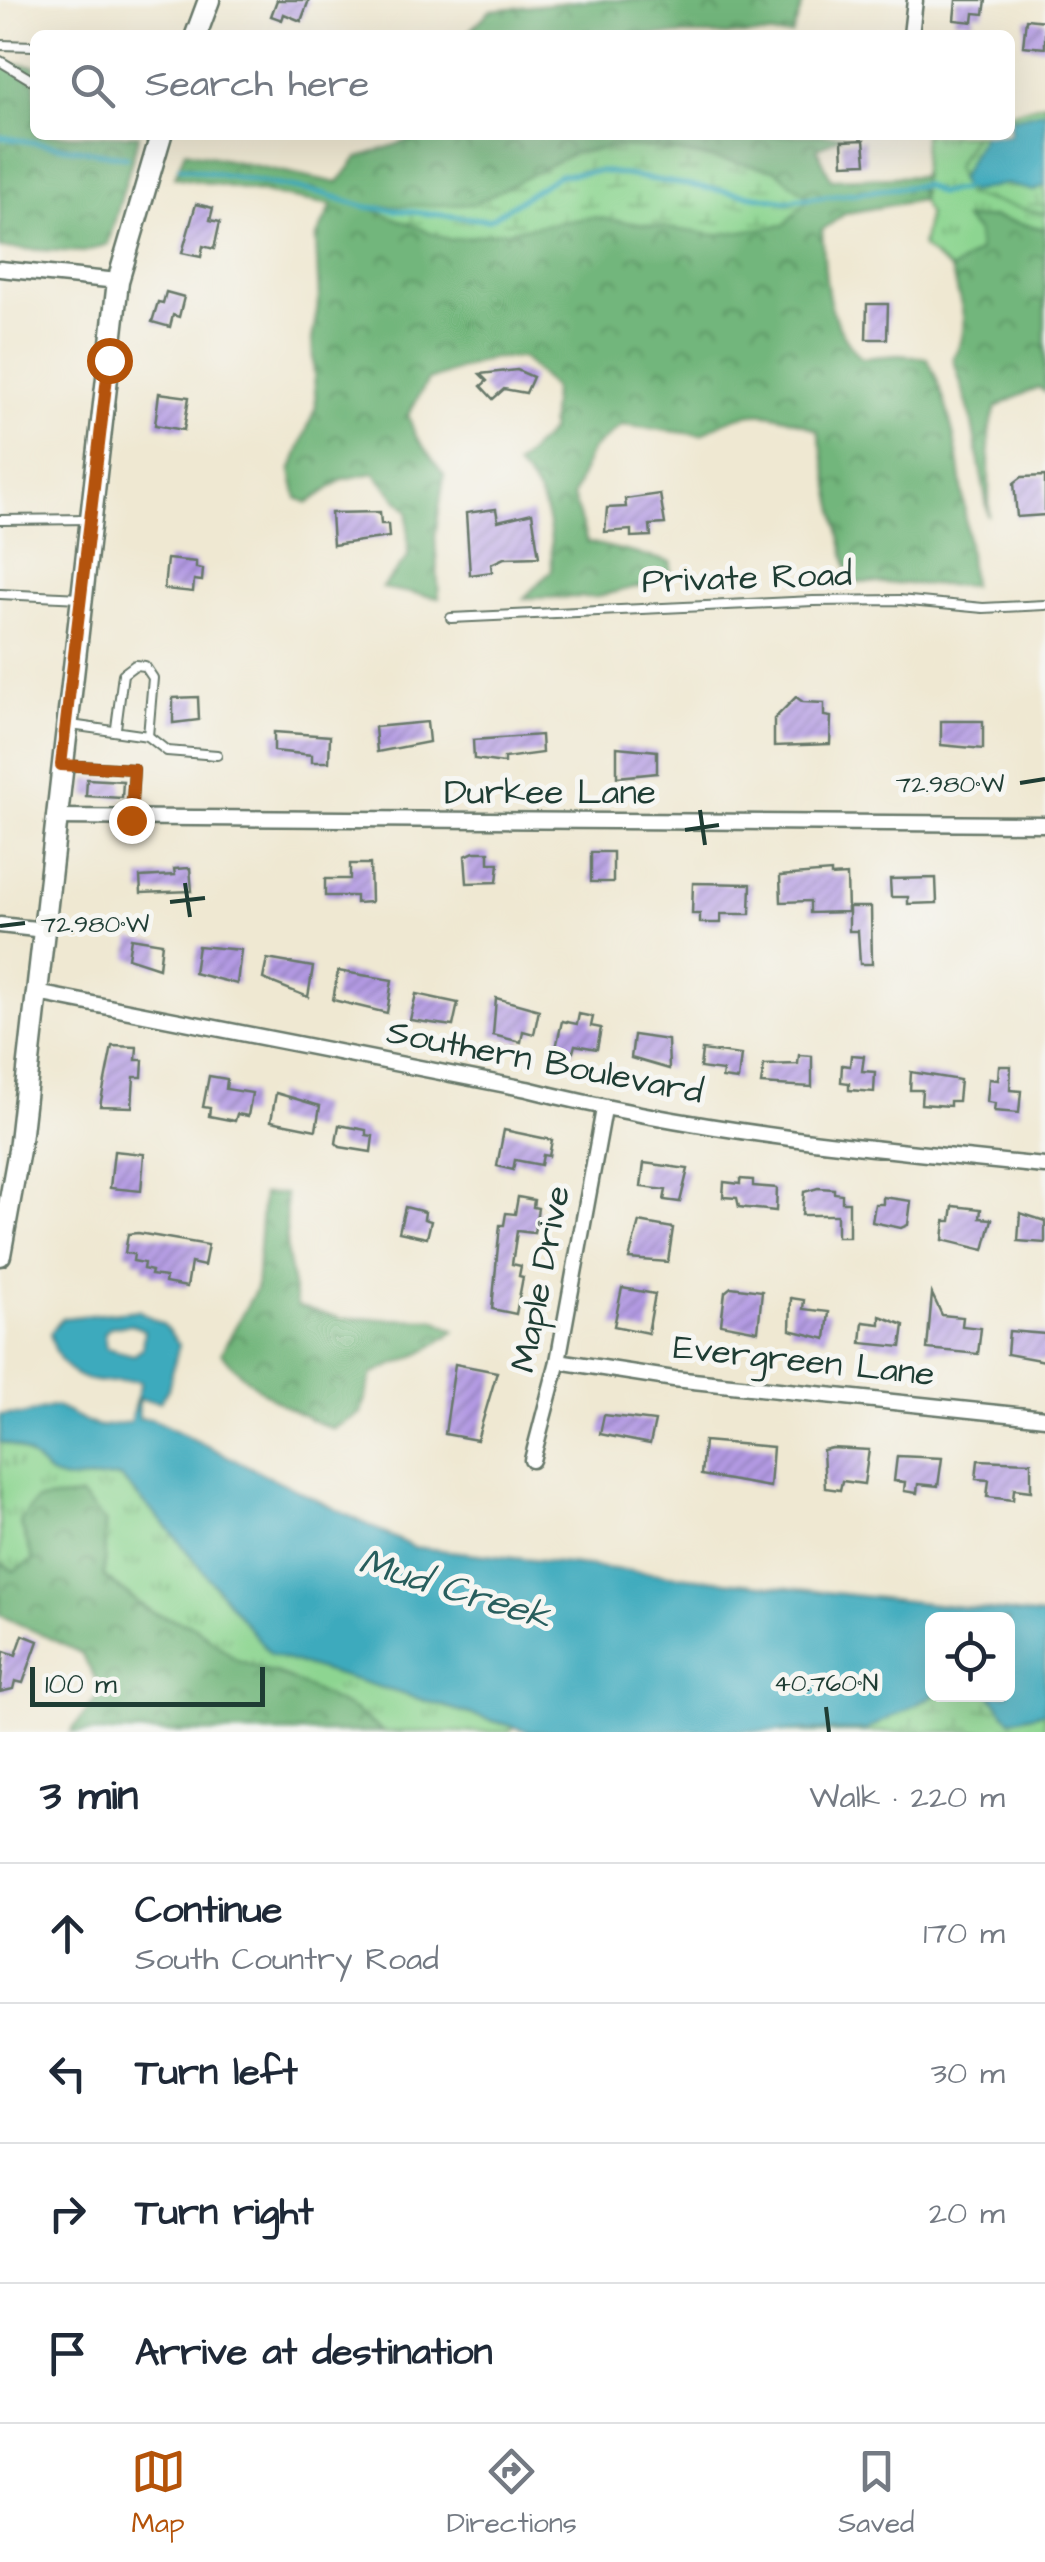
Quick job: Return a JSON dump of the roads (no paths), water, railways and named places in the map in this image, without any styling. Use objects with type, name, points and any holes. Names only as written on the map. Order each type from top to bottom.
[{"type":"main road","points":[[198,30],[209,0]]},
{"type":"main road","points":[[0,1255],[19,1150],[118,281],[160,140]]},
{"type":"street","points":[[912,30],[915,0]]},
{"type":"street","points":[[0,268],[118,281]]},
{"type":"street","name":"Durkee Lane","points":[[55,817],[1045,824]]},
{"type":"street","points":[[0,925],[44,930]]},
{"type":"street","name":"Southern Boulevard","points":[[37,993],[527,1089],[604,1109],[754,1132],[1045,1166]]},
{"type":"street","name":"Maple Drive","points":[[532,1460],[558,1361],[604,1109]]},
{"type":"street","name":"Evergreen Lane","points":[[558,1361],[674,1379],[1045,1418]]},
{"type":"lane","points":[[0,45],[30,46]]},
{"type":"lane","points":[[0,62],[30,79]]},
{"type":"lane","points":[[0,520],[90,519]]},
{"type":"lane","points":[[0,594],[82,598]]},
{"type":"lane","name":"Private Road","points":[[451,618],[899,600],[983,608],[1045,605]]},
{"type":"lane","points":[[116,728],[123,674],[135,664],[145,666],[154,678],[148,736]]},
{"type":"lane","points":[[66,724],[116,728],[148,736],[167,752],[217,755]]},
{"type":"lane","points":[[61,765],[134,769],[131,820]]},
{"type":"water","points":[[1045,110],[1045,185],[1034,191],[1005,184],[970,192],[959,180],[980,140],[1015,140],[1015,118]]},
{"type":"water","name":"Mud Creek","points":[[138,1310],[164,1325],[179,1344],[168,1389],[160,1402],[138,1399],[139,1418],[152,1419],[413,1547],[1008,1612],[925,1612],[925,1700],[866,1730],[531,1732],[271,1655],[169,1529],[120,1477],[55,1477],[22,1450],[0,1442],[0,1414],[21,1415],[55,1406],[98,1427],[130,1422],[141,1382],[97,1381],[77,1375],[57,1354],[50,1333],[63,1318]],"holes":[[[132,1325],[144,1330],[142,1349],[134,1355],[106,1348],[104,1334],[110,1327]]]},
{"type":"water","points":[[1015,1613],[1045,1616],[1045,1712],[1011,1720],[996,1702],[1015,1702]]},
{"type":"waterway","points":[[0,137],[126,157]]},
{"type":"waterway","points":[[179,167],[322,193],[366,207],[489,220],[559,175],[601,171],[786,201],[924,185],[938,193],[961,190],[968,183]]}]
